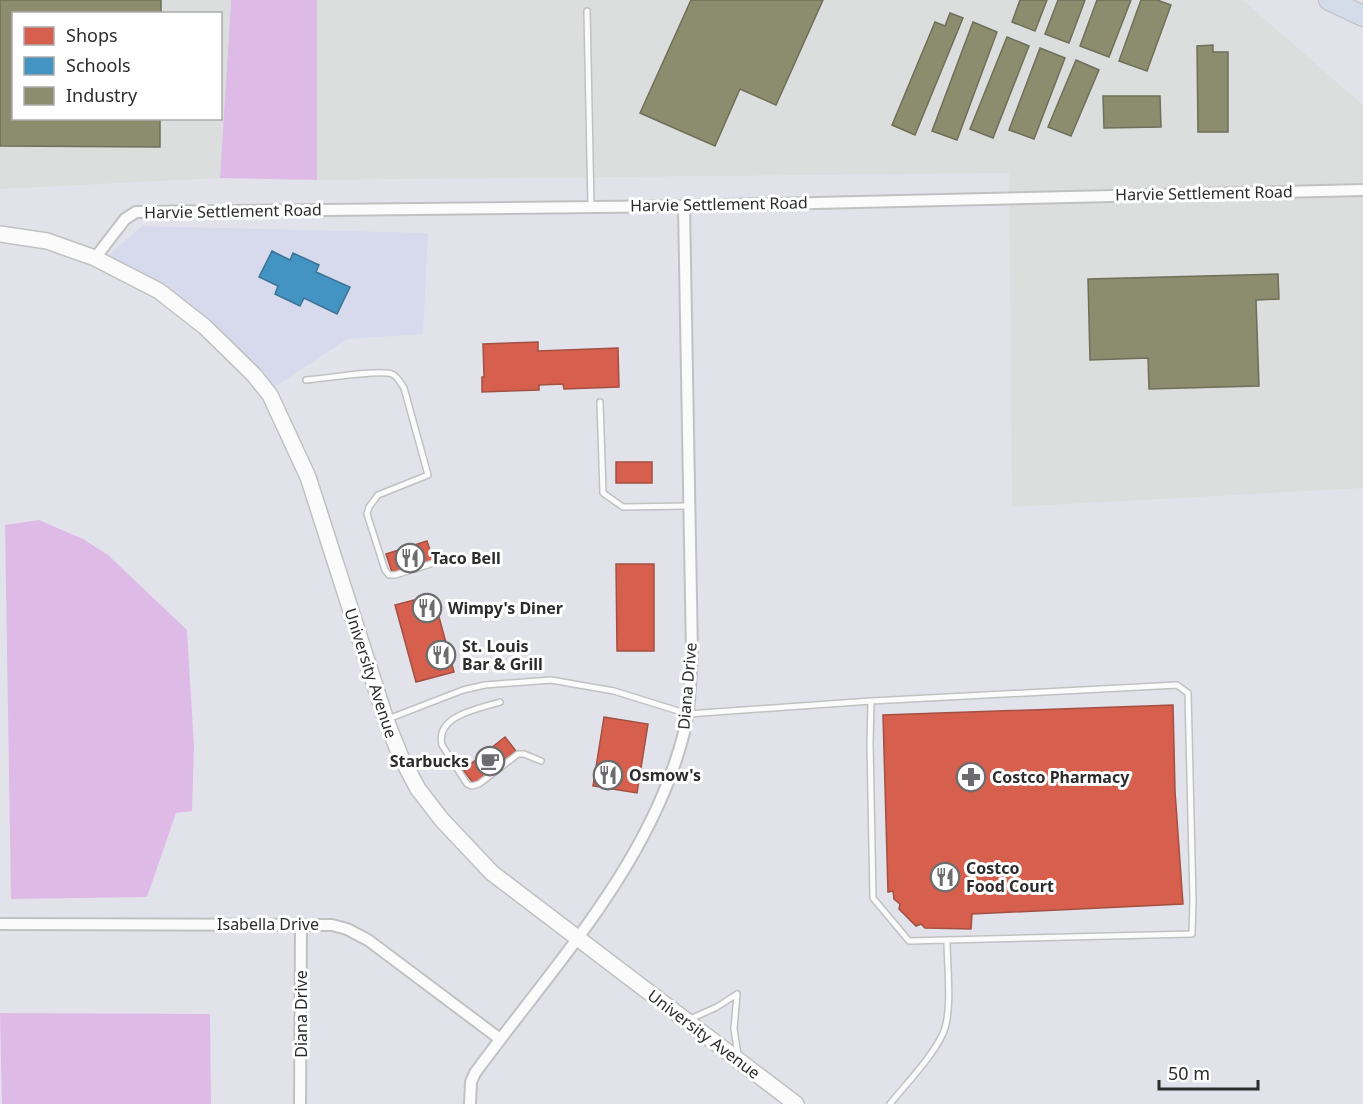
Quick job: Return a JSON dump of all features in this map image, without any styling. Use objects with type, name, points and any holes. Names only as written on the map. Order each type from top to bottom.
[{"type":"highway","points":[[1329,0],[1363,16]]},
{"type":"street","name":"Harvie Settlement Road","points":[[95,258],[125,219],[130,214],[136,213],[684,206],[1363,190]]},
{"type":"street","name":"Diana Drive","points":[[470,1104],[471,1082],[475,1074],[576,938],[636,851],[656,813],[675,764],[688,714],[692,654],[684,206]]},
{"type":"street","name":"University Avenue","points":[[0,234],[47,241],[95,258],[159,291],[182,307],[237,358],[270,395],[308,477],[386,720],[400,756],[418,789],[442,820],[492,873],[796,1104]]},
{"type":"street","name":"Isabella Drive","points":[[0,924],[332,925],[347,929],[368,940],[500,1039]]},
{"type":"street","name":"Diana Drive","points":[[300,1104],[301,924]]},
{"type":"lane","points":[[587,11],[591,207]]},
{"type":"lane","points":[[306,380],[376,372],[394,375],[404,388],[428,475],[378,495],[372,501],[368,514],[385,570],[389,575],[395,575],[450,558]]},
{"type":"lane","points":[[600,402],[603,493],[623,507],[689,506]]},
{"type":"lane","points":[[386,720],[463,690],[485,685],[551,680],[614,691],[688,714],[871,701],[1177,685],[1188,693],[1192,934],[909,941],[873,898],[871,701]]},
{"type":"lane","points":[[500,702],[459,715],[449,721],[442,732],[442,746],[467,784],[472,786],[479,784],[518,754],[541,761]]},
{"type":"lane","points":[[890,1104],[928,1056],[945,1030],[947,939]]},
{"type":"lane","points":[[686,1021],[717,1007],[737,994],[734,1029],[740,1060]]},
{"type":"shaded area","points":[[0,0],[231,0],[220,178],[0,189]]},
{"type":"shaded area","points":[[231,0],[317,0],[317,180],[220,178]]},
{"type":"shaded area","points":[[317,0],[1243,0],[1363,105],[1363,488],[1012,507],[1009,173],[317,180]]},
{"type":"shaded area","points":[[142,226],[428,233],[423,334],[347,339],[273,388],[193,308],[108,256]]},
{"type":"shaded area","points":[[39,520],[83,539],[108,555],[187,630],[194,747],[192,811],[176,813],[147,897],[11,899],[5,525]]},
{"type":"shaded area","points":[[0,1013],[210,1014],[211,1104],[2,1104]]},
{"type":"building: Shops","points":[[538,342],[538,351],[618,348],[619,387],[564,389],[563,384],[539,385],[539,390],[482,392],[483,344]]},
{"type":"building: Shops","points":[[616,462],[652,462],[652,483],[616,483]]},
{"type":"building: Shops","name":"Taco Bell","points":[[427,541],[434,562],[393,575],[386,554]]},
{"type":"building: Shops","points":[[616,564],[654,564],[654,651],[617,651]]},
{"type":"building: Shops","points":[[433,595],[454,672],[416,682],[395,605]]},
{"type":"building: Shops","points":[[1173,705],[1175,791],[1183,904],[972,914],[971,929],[925,928],[921,924],[916,926],[899,909],[900,904],[894,899],[893,891],[888,892],[883,715]]},
{"type":"building: Shops","points":[[604,717],[648,724],[637,793],[593,786]]},
{"type":"building: Shops","name":"Starbucks","points":[[505,737],[516,751],[474,784],[463,770]]},
{"type":"building: Schools","points":[[272,251],[290,260],[293,253],[319,265],[316,272],[350,287],[337,314],[304,298],[300,306],[275,294],[278,286],[259,277]]},
{"type":"building: Industry","points":[[0,0],[161,0],[161,12],[12,12],[12,120],[160,120],[160,147],[0,146]]},
{"type":"building: Industry","points":[[691,0],[823,0],[776,105],[740,89],[715,146],[640,113]]},
{"type":"building: Industry","points":[[1020,0],[1047,0],[1035,31],[1012,22]]},
{"type":"building: Industry","points":[[1058,0],[1085,0],[1069,43],[1045,34]]},
{"type":"building: Industry","points":[[1097,0],[1131,0],[1109,57],[1080,46]]},
{"type":"building: Industry","points":[[1141,0],[1157,0],[1171,5],[1147,71],[1119,61]]},
{"type":"building: Industry","points":[[950,13],[963,18],[915,135],[892,125],[935,22],[945,26]]},
{"type":"building: Industry","points":[[973,22],[997,32],[957,140],[932,131]]},
{"type":"building: Industry","points":[[1007,37],[1029,46],[993,138],[970,129]]},
{"type":"building: Industry","points":[[1213,45],[1213,52],[1228,52],[1228,132],[1198,132],[1197,46]]},
{"type":"building: Industry","points":[[1040,48],[1065,58],[1034,139],[1009,130]]},
{"type":"building: Industry","points":[[1076,60],[1099,70],[1071,136],[1048,127]]},
{"type":"building: Industry","points":[[1103,96],[1160,96],[1161,127],[1104,128]]},
{"type":"building: Industry","points":[[1278,274],[1279,299],[1256,300],[1259,386],[1149,389],[1148,358],[1090,360],[1088,279]]},
{"type":"place","name":"Taco Bell","points":[[410,558]]},
{"type":"place","name":"Wimpy's Diner","points":[[427,608]]},
{"type":"place","name":"St. Louis Bar & Grill","points":[[441,655]]},
{"type":"place","name":"Starbucks","points":[[490,761]]},
{"type":"place","name":"Osmow's","points":[[608,775]]},
{"type":"place","name":"Costco Pharmacy","points":[[971,777]]},
{"type":"place","name":"Costco Food Court","points":[[945,877]]}]
